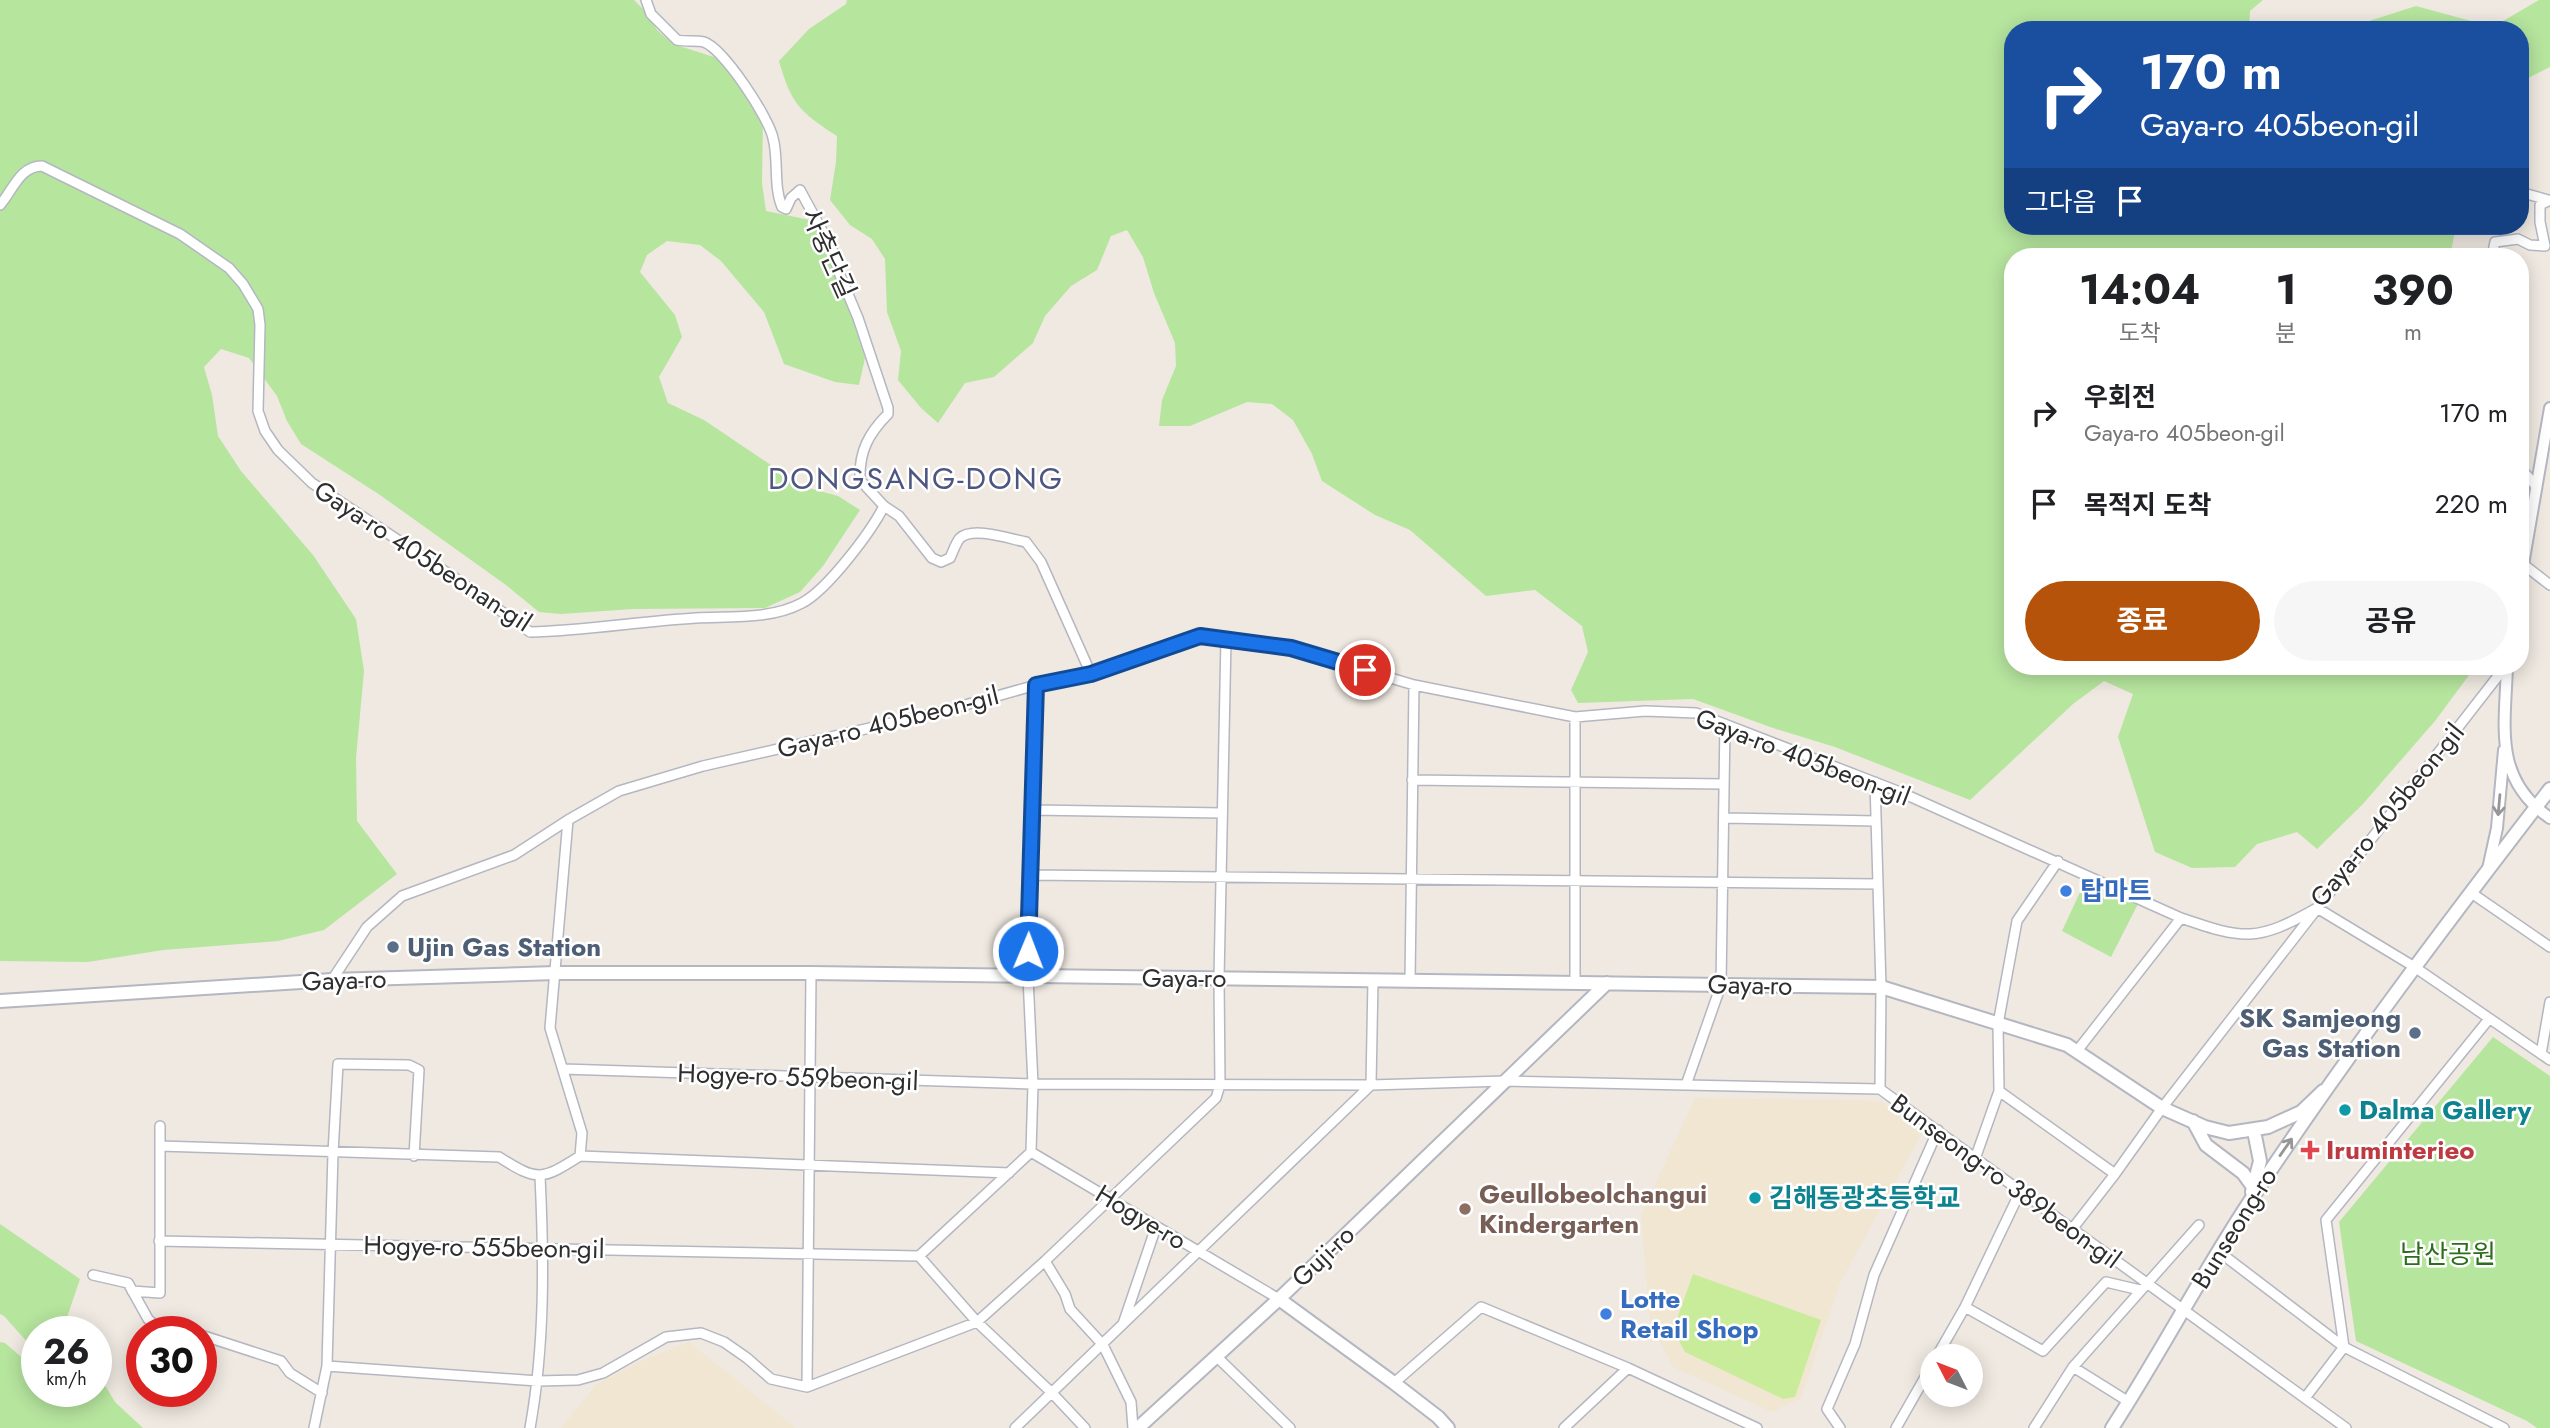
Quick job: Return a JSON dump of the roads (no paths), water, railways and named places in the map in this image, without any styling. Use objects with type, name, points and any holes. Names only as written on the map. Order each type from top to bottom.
[{"type":"main road","name":"Bunseong-ro","points":[[2112,1428],[2218,1251],[2323,1091],[2413,966],[2550,789]]},
{"type":"main road","name":"Gaya-ro","points":[[0,1001],[332,980],[556,972],[1881,987],[2067,1045],[2162,1108],[2229,1133],[2268,1127],[2301,1112],[2323,1091]]},
{"type":"main road","name":"Guji-ro","points":[[1135,1428],[1279,1299],[1607,984]]},
{"type":"main road","points":[[2193,1121],[2206,1145],[2243,1172],[2253,1187]]},
{"type":"main road","points":[[2249,1202],[2260,1161],[2254,1131]]},
{"type":"main road","name":"Hogye-ro","points":[[1279,1299],[1394,1383],[1448,1428]]},
{"type":"street","name":"사충단길","points":[[646,0],[651,14],[677,40],[704,43],[728,63],[769,124],[774,139],[777,183],[782,207],[786,209],[791,198],[800,190],[832,249],[888,408],[888,414],[876,426],[860,458],[860,480],[884,506]]},
{"type":"street","name":"Gaya-ro 405beonan-gil","points":[[0,205],[24,172],[32,166],[42,166],[180,234],[229,268],[243,284],[258,309],[258,411],[265,431],[278,450],[312,482],[530,632],[696,618],[743,617],[780,611],[801,604],[840,570],[884,506]]},
{"type":"street","points":[[2529,194],[2549,200]]},
{"type":"street","points":[[2493,248],[2495,242],[2518,239],[2530,245],[2545,246],[2540,205],[2549,200]]},
{"type":"street","points":[[2529,528],[2550,408]]},
{"type":"street","points":[[2529,478],[2536,486]]},
{"type":"street","points":[[884,506],[899,516],[932,558],[941,562],[950,558],[960,538],[971,533],[1026,542],[1041,562],[1091,674]]},
{"type":"street","points":[[2529,569],[2550,585]]},
{"type":"street","name":"Gaya-ro 405beon-gil","points":[[332,980],[367,927],[402,896],[514,855],[619,791],[703,766],[1091,674],[1200,636],[1291,648],[1414,685],[1575,717],[1645,711],[1696,713],[1875,782],[2058,861],[2181,918],[2228,934],[2256,934],[2289,923],[2317,908],[2500,675]]},
{"type":"street","points":[[327,1366],[538,1381],[579,1380],[603,1373],[666,1337],[701,1333],[724,1342],[747,1357],[771,1379],[807,1387],[977,1322],[1112,1199],[1216,1098],[1220,1085],[1219,978],[1226,639]]},
{"type":"street","points":[[2488,870],[2497,828],[2505,740],[2506,675]]},
{"type":"street","points":[[1036,685],[1028,977],[1033,1084],[1031,1152],[919,1256],[977,1322],[1085,1428]]},
{"type":"street","points":[[1410,981],[1414,685]]},
{"type":"street","points":[[1575,717],[1575,982]]},
{"type":"street","points":[[1686,1085],[1721,985],[1725,723]]},
{"type":"street","points":[[2505,740],[2514,781],[2535,808],[2550,818]]},
{"type":"street","points":[[1412,780],[1724,784]]},
{"type":"street","name":"Bunseong-ro 389beon-gil","points":[[1875,782],[1881,987],[1880,1089],[2073,1228],[2143,1287],[2183,1309],[2346,1428]]},
{"type":"street","points":[[1033,810],[1222,813]]},
{"type":"street","points":[[1724,818],[1876,821]]},
{"type":"street","points":[[568,820],[550,1028],[582,1133],[580,1156]]},
{"type":"street","points":[[1975,1159],[1998,1091],[1998,1024],[2017,921],[2058,861]]},
{"type":"street","points":[[1030,875],[1878,884]]},
{"type":"street","points":[[2470,892],[2550,947]]},
{"type":"street","points":[[2073,1228],[2317,908],[2413,966],[2550,1060]]},
{"type":"street","points":[[2077,1051],[2181,918]]},
{"type":"street","points":[[807,1387],[811,973]]},
{"type":"street","points":[[1015,1428],[1371,1085],[1373,980]]},
{"type":"street","points":[[2541,1054],[2550,1002]]},
{"type":"street","points":[[2305,1398],[2344,1347],[2326,1220],[2490,1018]]},
{"type":"street","points":[[314,1428],[327,1366],[338,1063],[409,1065],[419,1070],[414,1156]]},
{"type":"street","name":"Hogye-ro 559beon-gil","points":[[563,1069],[1033,1084],[1371,1085],[1505,1082]]},
{"type":"street","points":[[1505,1082],[1880,1089]]},
{"type":"street","points":[[1998,1091],[2115,1174]]},
{"type":"street","points":[[132,1291],[160,1293],[160,1126]]},
{"type":"street","points":[[1840,1428],[1827,1409],[1855,1344],[1874,1275],[1938,1130]]},
{"type":"street","points":[[160,1146],[499,1157],[519,1170],[540,1175],[552,1174],[580,1156],[1009,1173]]},
{"type":"street","name":"Hogye-ro","points":[[1031,1152],[1279,1299]]},
{"type":"street","points":[[530,1428],[538,1381],[544,1249],[540,1175]]},
{"type":"street","points":[[1944,1344],[1965,1307],[2020,1192]]},
{"type":"street","name":"Bunseong-ro 389beon-gil","points":[[2143,1287],[2199,1225]]},
{"type":"street","points":[[1123,1326],[1156,1227]]},
{"type":"street","name":"Hogye-ro 555beon-gil","points":[[159,1241],[919,1256]]},
{"type":"street","points":[[2218,1251],[2344,1347],[2497,1426]]},
{"type":"street","name":"Guji-ro","points":[[1045,1261],[1065,1294],[1070,1309],[1103,1345],[1131,1402],[1135,1428]]},
{"type":"street","points":[[93,1275],[128,1283],[147,1316]]},
{"type":"street","points":[[1965,1307],[2043,1351],[2106,1282],[2143,1287]]},
{"type":"street","points":[[2034,1428],[2073,1367],[2143,1287]]},
{"type":"street","points":[[1394,1383],[1481,1307],[1628,1368],[1757,1428]]},
{"type":"street","points":[[217,1340],[281,1362],[290,1373],[322,1393]]},
{"type":"street","points":[[1216,1356],[1290,1428]]},
{"type":"street","points":[[2073,1367],[2129,1402]]},
{"type":"street","points":[[1564,1428],[1628,1368]]},
{"type":"street","points":[[1896,1428],[1920,1386]]},
{"type":"place","name":"탑마트","points":[[2066,891]]},
{"type":"place","name":"Ujin Gas Station","points":[[393,947]]},
{"type":"place","name":"SK Samjeong Gas Station","points":[[2415,1033]]},
{"type":"place","name":"Dalma Gallery","points":[[2345,1110]]},
{"type":"place","name":"Iruminterieo","points":[[2310,1150]]},
{"type":"place","name":"김해동광초등학교","points":[[1755,1198]]},
{"type":"place","name":"Geullobeolchangui Kindergarten","points":[[1465,1209]]},
{"type":"place","name":"Lotte Retail Shop","points":[[1606,1314]]},
{"type":"district","name":"DONGSANG-DONG","points":[[916,479]]},
{"type":"park label","name":"남산공원","points":[[2448,1254]]}]
